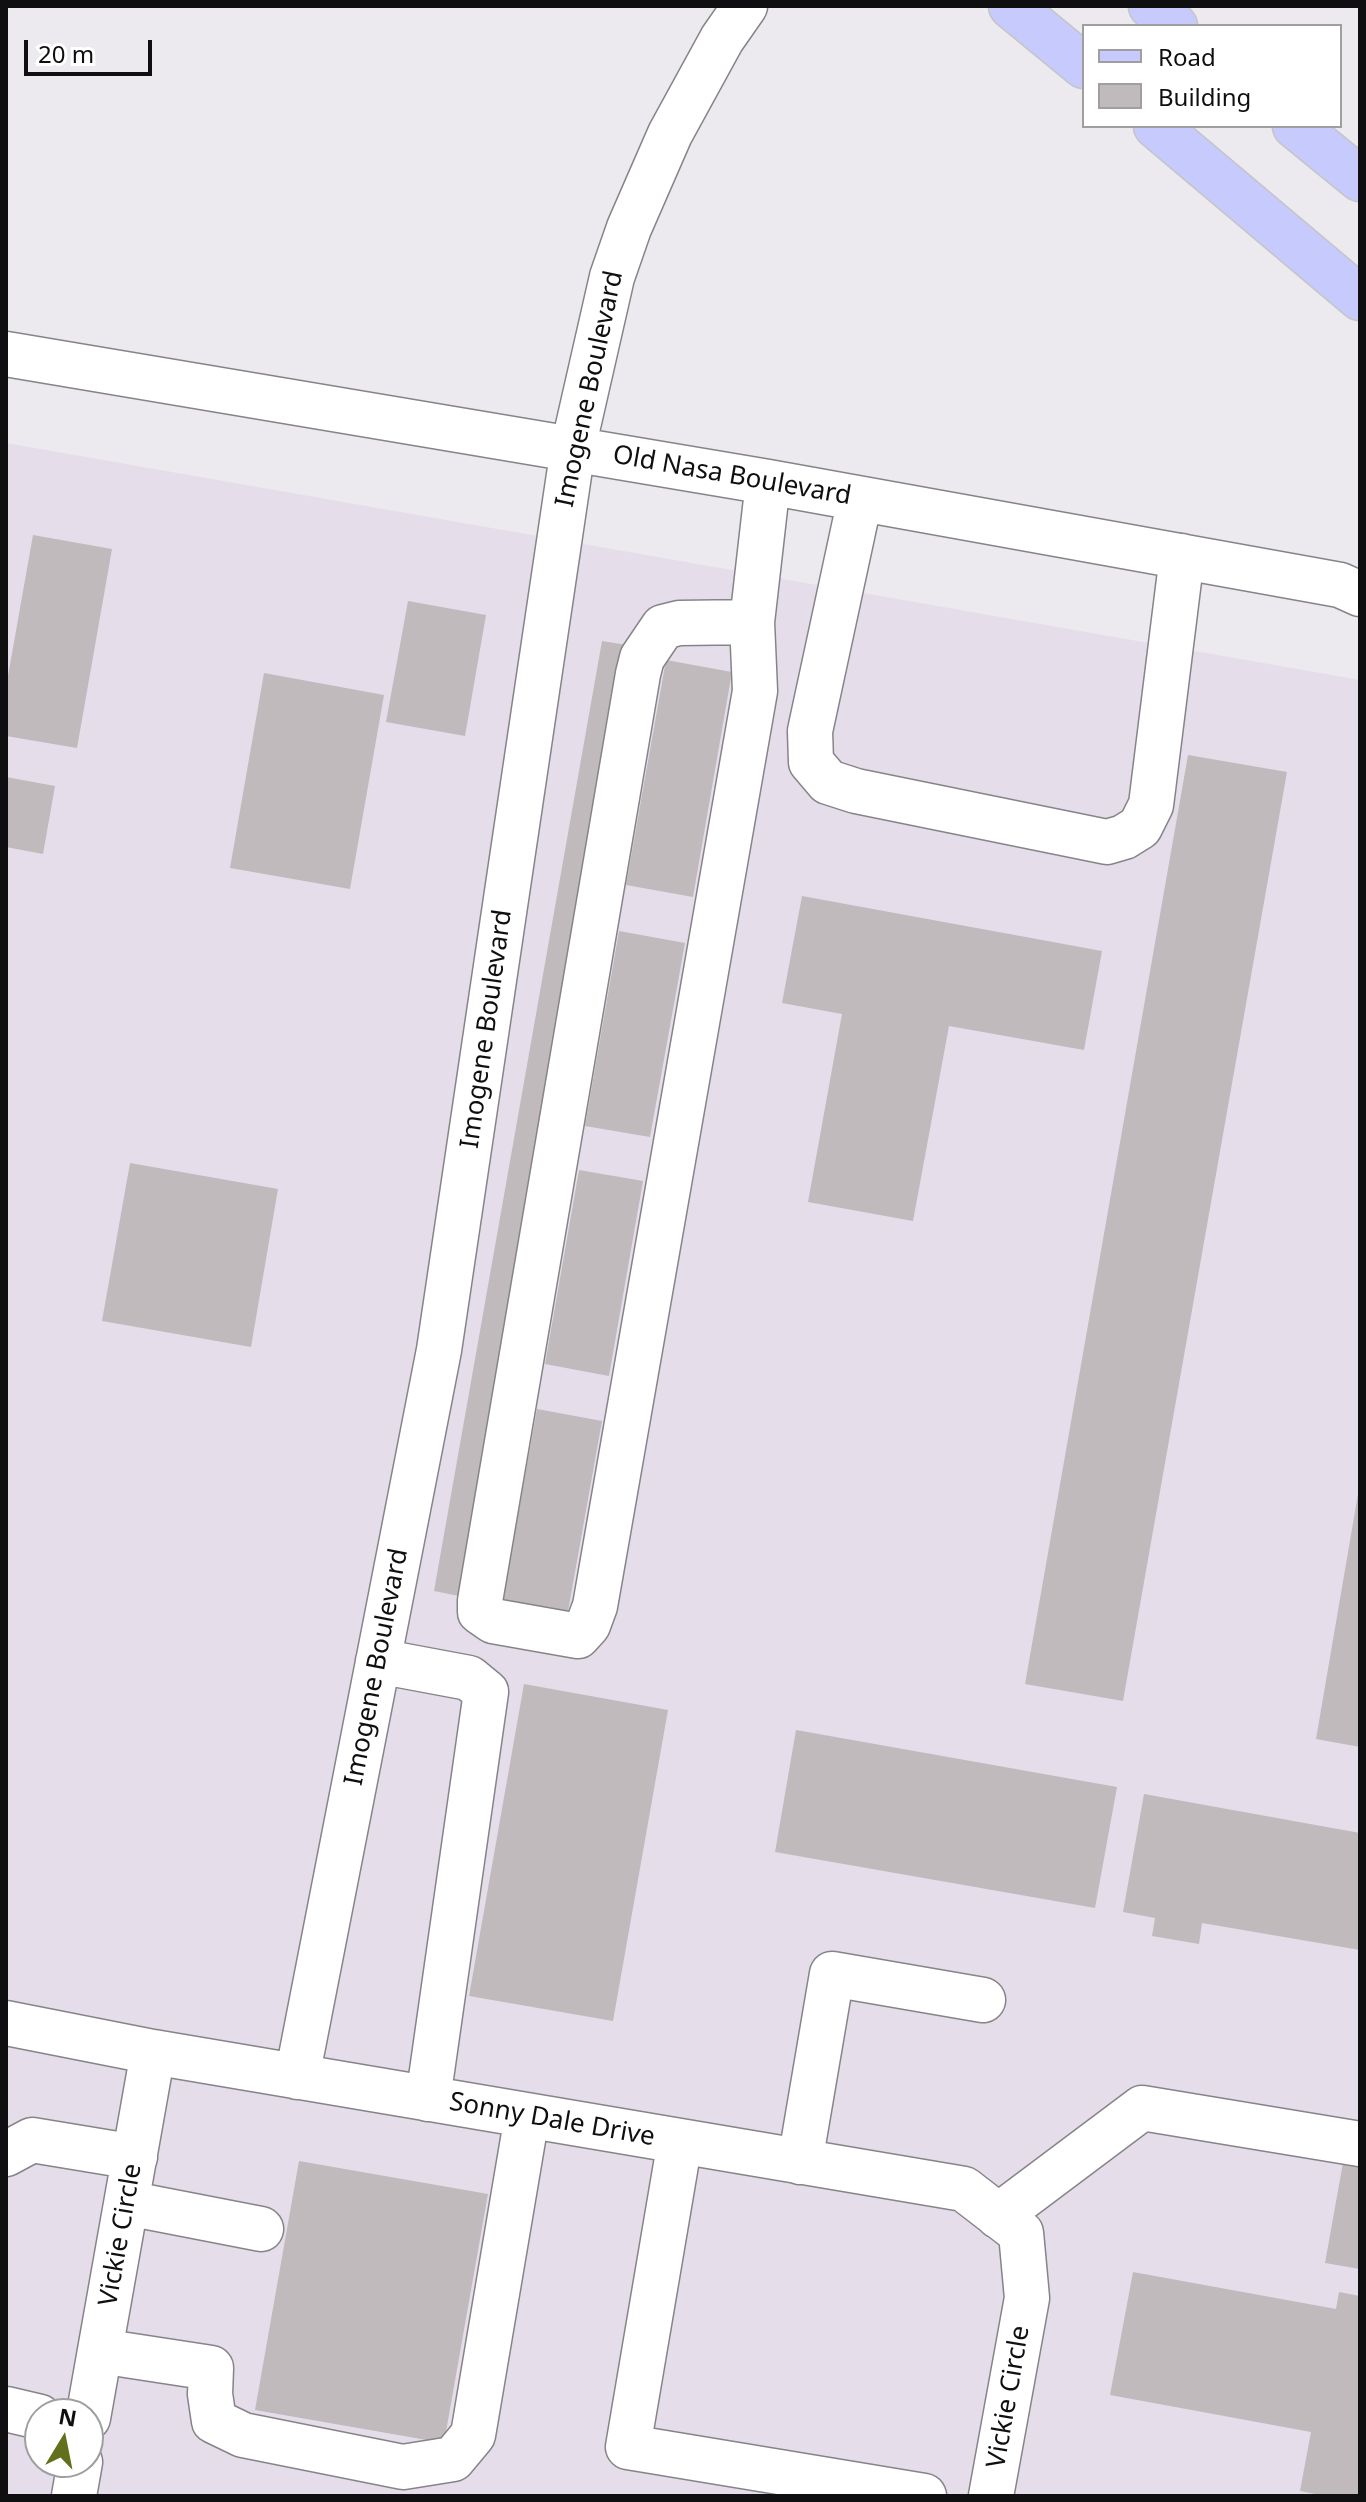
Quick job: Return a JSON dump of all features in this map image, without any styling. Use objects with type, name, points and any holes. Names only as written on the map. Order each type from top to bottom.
[{"type":"main road","points":[[1011,6],[1082,64]]},
{"type":"main road","points":[[1151,6],[1173,24]]},
{"type":"main road","points":[[1158,128],[1360,298]]},
{"type":"main road","points":[[1297,128],[1360,179]]},
{"type":"street","name":"Imogene Boulevard","points":[[297,2077],[439,1350],[573,448],[612,277],[629,228],[670,134],[722,39],[745,6]]},
{"type":"street","name":"Old Nasa Boulevard","points":[[6,354],[768,482],[1340,585],[1360,594]]},
{"type":"street","points":[[752,622],[679,623],[663,627],[642,658],[480,1601],[480,1612],[493,1621],[578,1636],[588,1625],[595,1606],[755,691],[752,622],[768,482]]},
{"type":"street","points":[[860,499],[810,731],[811,762],[828,782],[856,791],[1107,842],[1124,837],[1140,827],[1151,805],[1182,556]]},
{"type":"street","points":[[378,1661],[469,1678],[486,1692],[428,2099]]},
{"type":"street","points":[[800,2162],[832,1974],[983,2000]]},
{"type":"street","name":"Sonny Dale Drive","points":[[6,2023],[297,2077],[964,2189],[1021,2233],[1027,2298]]},
{"type":"street","name":"Vickie Circle","points":[[92,2398],[153,2052]]},
{"type":"street","points":[[998,2216],[1142,2108],[1360,2144]]},
{"type":"street","points":[[100,2351],[211,2368],[210,2394],[214,2421],[243,2435],[403,2467],[453,2459],[473,2435],[527,2116]]},
{"type":"street","points":[[6,2154],[32,2140],[135,2157]]},
{"type":"street","points":[[680,2141],[628,2447],[924,2496]]},
{"type":"street","points":[[127,2203],[261,2229]]},
{"type":"street","name":"Vickie Circle","points":[[991,2496],[1027,2298]]},
{"type":"shaded area","points":[[6,443],[1360,680],[1360,2496],[6,2496]]},
{"type":"building","points":[[33,535],[112,549],[77,748],[6,736],[6,687]]},
{"type":"building","points":[[408,601],[486,615],[465,736],[386,722]]},
{"type":"building","points":[[602,641],[627,645],[459,1596],[434,1591]]},
{"type":"building","points":[[666,660],[732,672],[693,897],[626,885]]},
{"type":"building","points":[[264,673],[384,695],[350,889],[230,868]]},
{"type":"building","points":[[1188,755],[1287,772],[1123,1701],[1025,1684]]},
{"type":"building","points":[[6,777],[55,786],[43,854],[6,847]]},
{"type":"building","points":[[802,896],[1102,951],[1084,1050],[949,1026],[913,1221],[808,1202],[842,1014],[782,1003]]},
{"type":"building","points":[[619,931],[685,943],[650,1137],[585,1126]]},
{"type":"building","points":[[130,1163],[278,1189],[251,1347],[102,1321]]},
{"type":"building","points":[[579,1170],[643,1181],[609,1376],[545,1364]]},
{"type":"building","points":[[537,1409],[602,1421],[567,1617],[502,1605]]},
{"type":"building","points":[[1360,1494],[1360,1747],[1316,1739]]},
{"type":"building","points":[[524,1684],[668,1710],[613,2021],[469,1996]]},
{"type":"building","points":[[796,1730],[1117,1787],[1095,1908],[775,1852]]},
{"type":"building","points":[[1144,1794],[1360,1833],[1360,1950],[1202,1923],[1199,1944],[1152,1936],[1155,1918],[1123,1912]]},
{"type":"building","points":[[1346,2146],[1360,2148],[1360,2269],[1325,2263]]},
{"type":"building","points":[[299,2161],[488,2194],[444,2443],[255,2410]]},
{"type":"building","points":[[1133,2272],[1336,2309],[1339,2292],[1360,2296],[1360,2496],[1325,2496],[1300,2491],[1311,2432],[1110,2395]]}]
